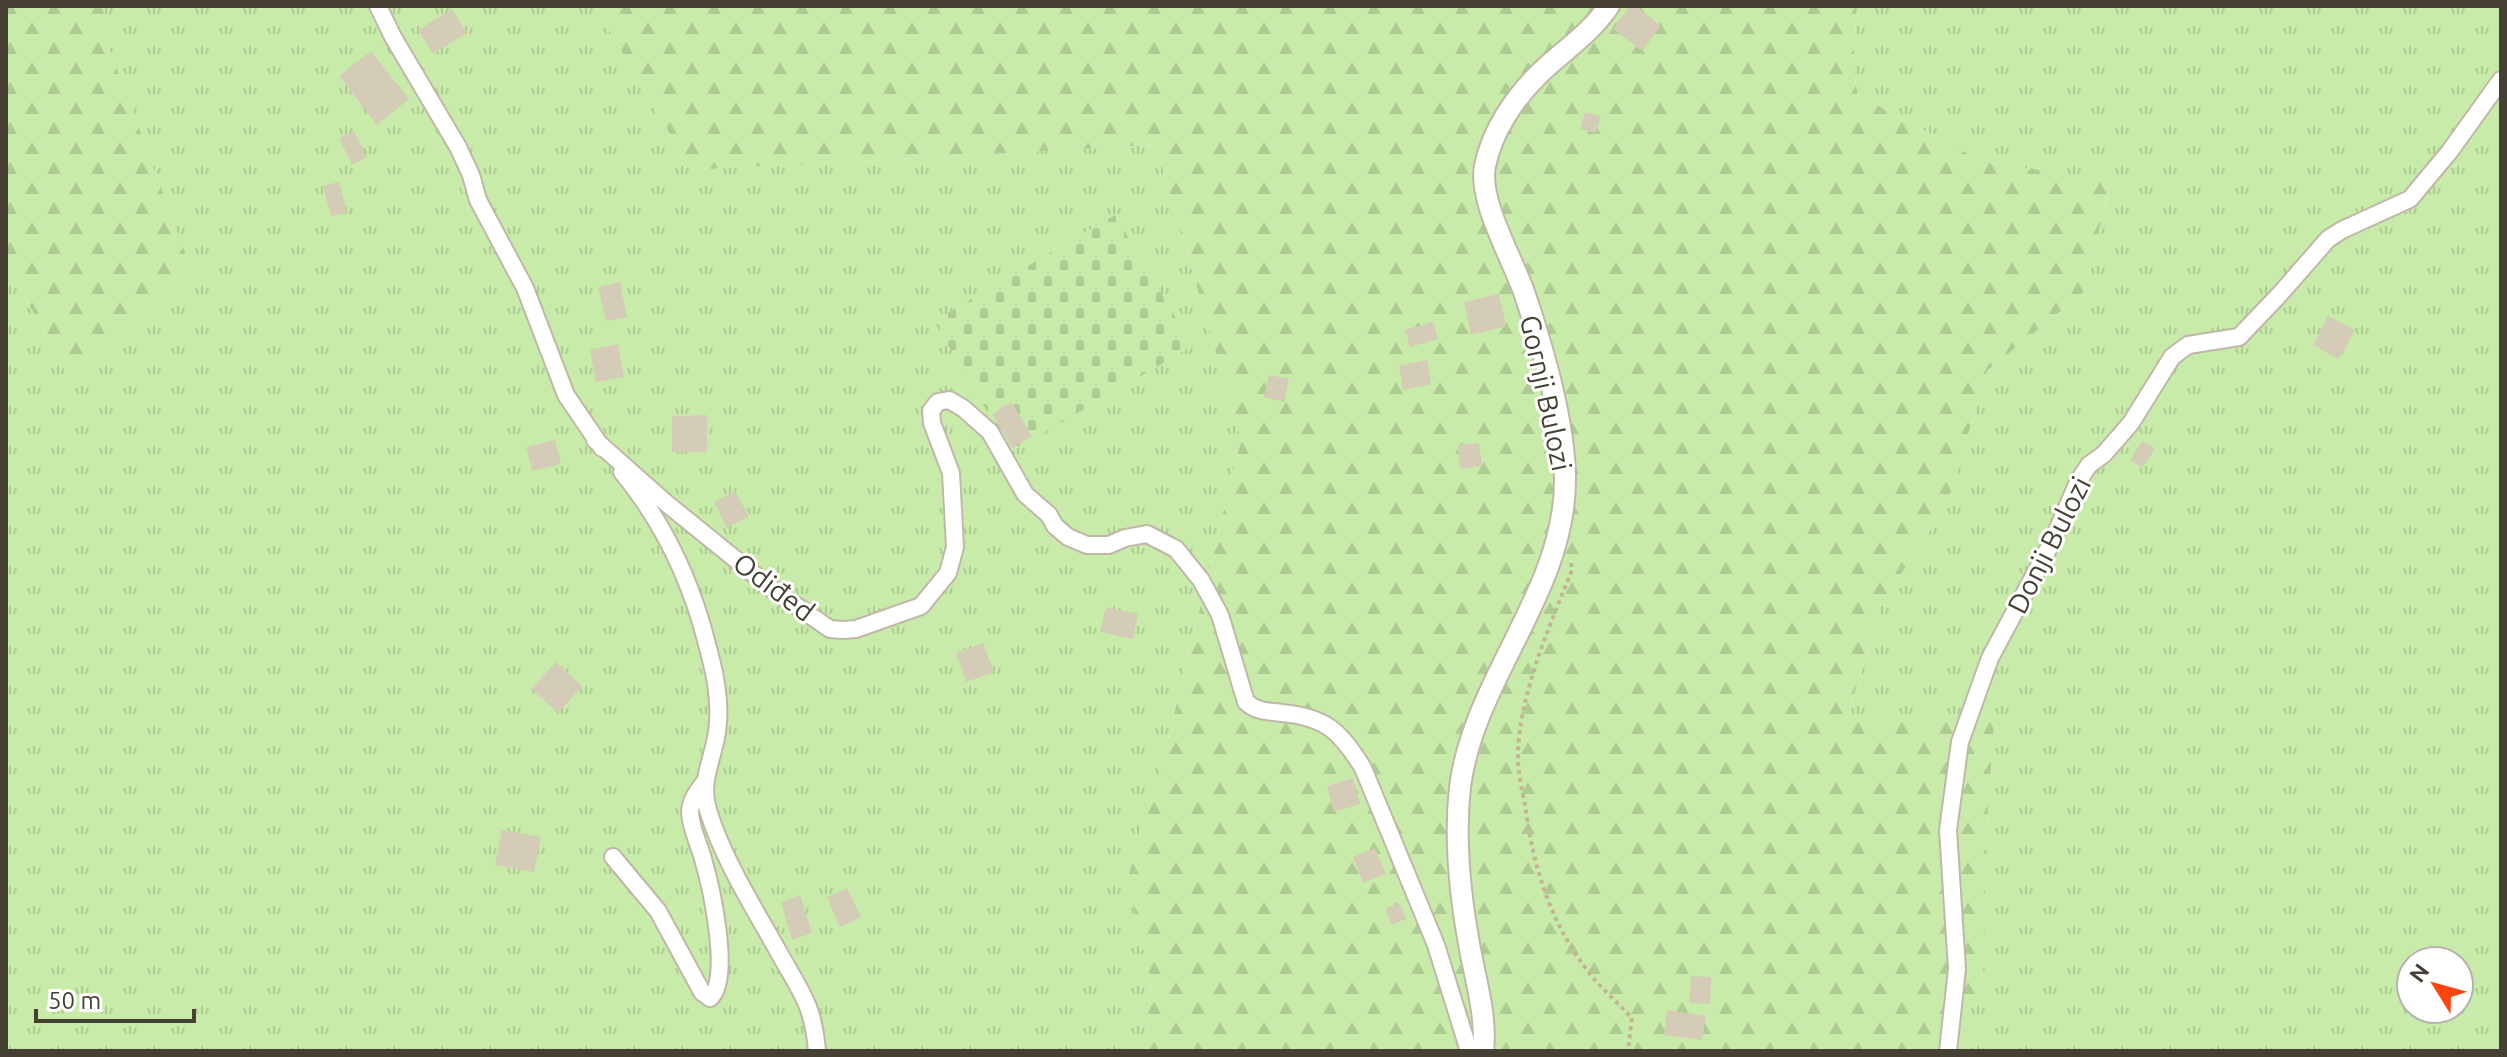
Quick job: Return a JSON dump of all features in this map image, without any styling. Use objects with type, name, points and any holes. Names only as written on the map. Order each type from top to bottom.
[{"type":"street","name":"Odiđed","points":[[378,6],[458,147],[478,200],[525,288],[566,395],[595,440],[628,479],[653,516],[682,565],[696,602],[716,681],[718,723],[703,784],[690,809],[712,897],[718,944],[720,976],[717,992],[710,998],[702,992],[658,911],[613,857]]},
{"type":"street","name":"Gornji Bulozi","points":[[1483,1051],[1483,1020],[1468,936],[1457,836],[1461,784],[1474,732],[1495,676],[1526,620],[1547,569],[1560,530],[1565,477],[1548,375],[1524,293],[1487,197],[1484,168],[1512,104],[1540,73],[1584,37],[1609,6]]},
{"type":"street","name":"Donji Bulozi","points":[[1948,1051],[1957,969],[1948,830],[1960,742],[1990,658],[2052,542],[2079,480],[2089,465],[2104,454],[2131,423],[2172,357],[2188,345],[2239,337],[2328,239],[2410,199],[2450,151],[2501,80]]},
{"type":"street","name":"Odiđed","points":[[595,440],[666,503],[776,592],[830,629],[856,629],[921,606],[948,573],[955,547],[954,512],[951,473],[932,423],[931,411],[938,402],[949,400],[963,408],[990,432],[1025,494],[1068,537],[1087,545],[1109,545],[1147,534],[1176,549],[1201,580],[1220,615],[1246,702],[1255,710],[1312,717],[1335,729],[1348,744],[1377,799],[1436,945],[1469,1051]]},
{"type":"street","name":"Odiđed","points":[[703,784],[708,810],[736,876],[802,988],[814,1022],[817,1051]]},
{"type":"path","points":[[1571,557],[1572,570],[1541,649],[1525,704],[1518,757],[1529,838],[1547,902],[1564,937],[1590,975],[1632,1018],[1628,1051]]},
{"type":"green space","points":[[6,6],[106,6],[100,23],[193,274],[68,376],[6,263]]},
{"type":"green space","points":[[106,6],[595,6],[691,170],[1156,145],[1241,440],[1160,772],[1127,880],[1151,981],[1145,1051],[6,1051],[6,263],[68,376],[100,23]]},
{"type":"green space","points":[[595,6],[1857,6],[1853,69],[1858,95],[1981,161],[2111,181],[2084,292],[1987,371],[1947,505],[1881,604],[1846,722],[1994,721],[1987,826],[1983,981],[1950,1051],[1145,1051],[1151,981],[1127,880],[1160,772],[1241,440],[1156,145],[691,170]]},
{"type":"green space","points":[[1857,6],[2501,6],[2501,1051],[1950,1051],[1987,826],[1994,721],[1846,723],[1881,604],[1947,505],[1987,371],[2084,292],[2111,182],[1981,161],[1858,95],[1853,69]]},
{"type":"green space","points":[[1115,215],[1192,346],[1011,452],[934,321]]},
{"type":"building","points":[[1630,6],[1636,6],[1661,26],[1642,51],[1613,29]]},
{"type":"building","points":[[452,9],[467,33],[433,54],[418,30]]},
{"type":"building","points":[[371,51],[409,99],[377,125],[339,76]]},
{"type":"building","points":[[1585,112],[1601,116],[1596,133],[1580,129]]},
{"type":"building","points":[[354,131],[367,157],[352,165],[339,138]]},
{"type":"building","points":[[339,182],[347,212],[331,216],[323,186]]},
{"type":"building","points":[[620,282],[627,317],[606,321],[598,287]]},
{"type":"building","points":[[1499,294],[1506,326],[1471,335],[1464,302]]},
{"type":"building","points":[[2328,316],[2355,330],[2339,359],[2313,345]]},
{"type":"building","points":[[1433,322],[1438,339],[1410,347],[1405,330]]},
{"type":"building","points":[[618,344],[624,377],[596,382],[590,350]]},
{"type":"building","points":[[1427,360],[1431,384],[1403,390],[1399,366]]},
{"type":"building","points":[[1269,375],[1289,379],[1284,402],[1264,397]]},
{"type":"building","points":[[1011,402],[1032,436],[1012,448],[992,414]]},
{"type":"building","points":[[707,415],[707,452],[672,452],[672,416]]},
{"type":"building","points":[[555,440],[561,464],[532,471],[526,447]]},
{"type":"building","points":[[2142,441],[2155,449],[2142,468],[2130,460]]},
{"type":"building","points":[[1479,443],[1482,466],[1460,469],[1458,445]]},
{"type":"building","points":[[735,491],[749,516],[727,528],[714,502]]},
{"type":"building","points":[[1106,607],[1138,614],[1133,639],[1100,632]]},
{"type":"building","points":[[983,643],[994,672],[966,682],[956,653]]},
{"type":"building","points":[[556,662],[582,686],[558,713],[531,689]]},
{"type":"building","points":[[1353,778],[1360,804],[1334,812],[1327,786]]},
{"type":"building","points":[[502,830],[541,837],[534,872],[495,865]]},
{"type":"building","points":[[1375,848],[1386,874],[1363,883],[1353,857]]},
{"type":"building","points":[[847,888],[861,917],[840,927],[827,897]]},
{"type":"building","points":[[800,895],[812,933],[792,940],[781,902]]},
{"type":"building","points":[[1399,903],[1406,919],[1391,925],[1385,909]]},
{"type":"building","points":[[1691,976],[1711,977],[1710,1004],[1689,1003]]},
{"type":"building","points":[[1667,1010],[1706,1016],[1702,1040],[1664,1035]]}]
